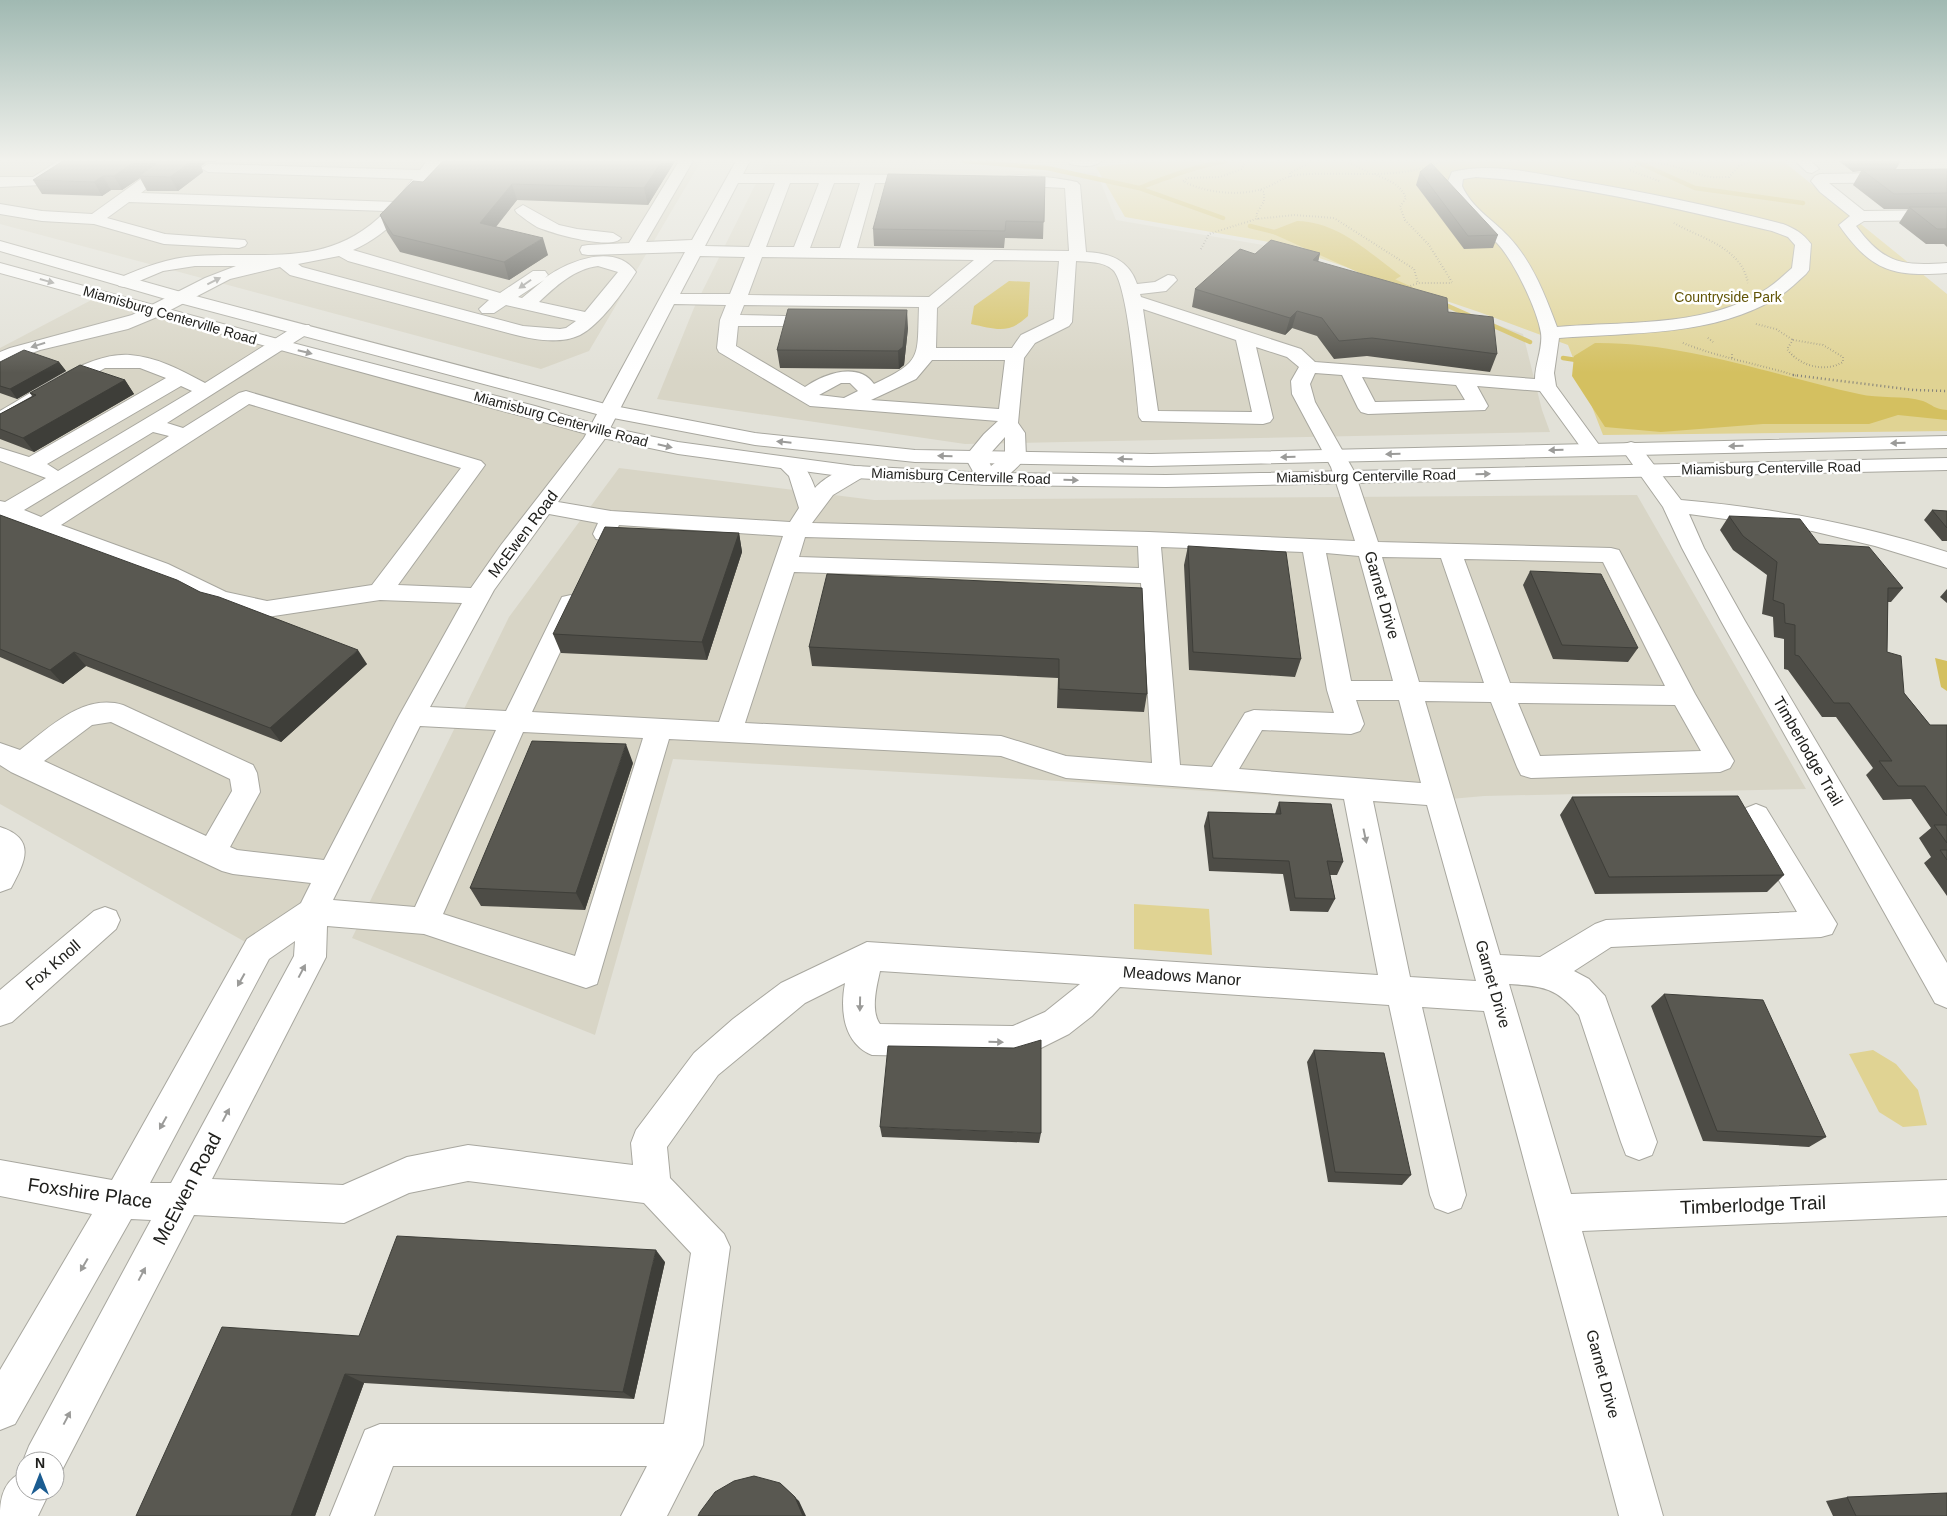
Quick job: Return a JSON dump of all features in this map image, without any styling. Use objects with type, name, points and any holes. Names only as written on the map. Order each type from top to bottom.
[{"type":"main road","points":[[139,232],[164,239],[252,244]]},
{"type":"main road","points":[[125,282],[159,267],[180,262],[240,259],[344,249],[375,232]]},
{"type":"main road","points":[[562,232],[637,243],[753,252],[1092,257],[1118,266],[1124,273],[1131,295],[1149,417],[1263,418],[1245,338]]},
{"type":"main road","points":[[637,243],[644,232]]},
{"type":"main road","name":"McEwen Road","points":[[49,1451],[310,957],[312,912],[412,716],[479,596],[509,550],[584,455],[703,232]]},
{"type":"main road","points":[[762,232],[729,320],[726,348],[817,402],[843,406],[1008,420]]},
{"type":"main road","points":[[800,253],[808,232]]},
{"type":"main road","points":[[847,254],[853,232]]},
{"type":"main road","points":[[1008,420],[976,457],[988,479],[1015,457],[1015,433],[1008,420],[1015,358],[1028,339],[1063,322],[1073,256],[1073,232]]},
{"type":"main road","points":[[1494,232],[1512,251],[1526,275],[1550,333],[1543,375],[1546,386],[1592,449]]},
{"type":"main road","points":[[1550,333],[1665,324],[1726,314],[1766,298],[1789,282],[1800,270],[1802,244],[1794,234],[1788,232]]},
{"type":"main road","points":[[1851,232],[1854,237],[1894,267],[1904,269],[1947,268]]},
{"type":"main road","points":[[474,318],[560,260],[585,250],[637,243]]},
{"type":"main road","name":"Miamisburg Centerville Road","points":[[0,246],[182,298],[608,411],[755,439],[915,456],[1151,460],[1342,466],[1647,470],[1947,464]]},
{"type":"main road","points":[[344,249],[354,257],[503,299],[588,318]]},
{"type":"main road","points":[[0,358],[38,344],[136,320],[236,272],[287,253]]},
{"type":"main road","points":[[287,253],[296,271],[522,331],[548,335],[573,331],[588,318]]},
{"type":"main road","points":[[843,406],[909,375],[927,354],[928,306],[990,255]]},
{"type":"main road","points":[[525,304],[574,266],[589,262],[608,262],[614,274],[608,286],[586,309],[588,318]]},
{"type":"main road","name":"Miamisburg Centerville Road","points":[[0,268],[278,346],[480,397],[598,431],[678,448],[789,465],[855,472],[988,479],[1166,481],[1342,466],[1592,449],[1947,442]]},
{"type":"main road","points":[[1131,295],[1160,287],[1168,280]]},
{"type":"main road","points":[[1131,295],[1245,338],[1294,353],[1310,367],[1546,386]]},
{"type":"main road","points":[[667,299],[933,302]]},
{"type":"main road","points":[[729,320],[841,321]]},
{"type":"main road","points":[[909,320],[928,320]]},
{"type":"main road","points":[[2,511],[62,478],[206,391],[303,329]]},
{"type":"main road","points":[[0,404],[77,362],[82,353],[76,347],[77,335]]},
{"type":"main road","points":[[927,354],[1018,354]]},
{"type":"main road","points":[[0,419],[100,363],[118,359],[154,364],[206,391]]},
{"type":"main road","name":"Garnet Drive","points":[[1310,367],[1304,372],[1299,384],[1302,396],[1342,466],[1368,549],[1558,1213],[1641,1516]]},
{"type":"main road","points":[[1349,370],[1368,408],[1478,406],[1464,380]]},
{"type":"main road","points":[[31,465],[180,378]]},
{"type":"main road","points":[[804,396],[816,386],[839,378],[854,379],[863,383],[869,394]]},
{"type":"main road","points":[[43,526],[246,397],[474,465],[380,592]]},
{"type":"main road","points":[[150,424],[186,435]]},
{"type":"main road","name":"Timberlodge Trail","points":[[1631,448],[1674,506],[1693,548],[1729,613],[1947,993]]},
{"type":"main road","points":[[0,454],[62,478]]},
{"type":"main road","points":[[789,465],[799,474],[810,508]]},
{"type":"main road","points":[[729,732],[798,530],[810,508],[825,490],[855,472]]},
{"type":"main road","points":[[543,506],[611,518],[798,530],[1149,539],[1368,549],[1450,551],[1612,555],[1683,696],[1720,761],[1531,766],[1500,692],[1450,551]]},
{"type":"main road","points":[[1674,506],[1774,517],[1823,525],[1874,537],[1947,560]]},
{"type":"main road","points":[[2,511],[160,569],[220,599],[267,609],[380,592],[479,596]]},
{"type":"main road","points":[[594,553],[611,518]]},
{"type":"main road","points":[[1149,539],[1167,775]]},
{"type":"main road","points":[[1220,779],[1254,720],[1351,724],[1340,690],[1312,545]]},
{"type":"main road","points":[[786,564],[1152,576]]},
{"type":"main road","points":[[424,921],[514,720],[582,580]]},
{"type":"main road","points":[[1340,690],[1683,696]]},
{"type":"main road","points":[[11,759],[85,716],[114,712],[243,772],[246,792],[212,852]]},
{"type":"main road","points":[[412,716],[1001,746],[1066,767],[1439,795]]},
{"type":"main road","points":[[312,912],[424,921],[586,974],[659,728]]},
{"type":"main road","points":[[11,759],[233,862],[331,873]]},
{"type":"main road","points":[[1356,789],[1400,990],[1448,1195]]},
{"type":"main road","points":[[1544,972],[1606,934],[1821,924],[1756,816]]},
{"type":"main road","points":[[0,838],[9,846],[10,862],[0,879]]},
{"type":"main road","name":"McEwen Road","points":[[0,1409],[121,1200],[258,949],[312,912]]},
{"type":"main road","name":"Fox Knoll","points":[[0,1010],[105,920]]},
{"type":"main road","points":[[867,956],[859,1000],[860,1017],[862,1030],[872,1039],[1013,1042],[1041,1033],[1081,1007],[1113,972]]},
{"type":"main road","points":[[642,1516],[682,1445],[711,1247],[652,1186],[649,1143],[706,1064],[745,1030],[793,993],[867,956]]},
{"type":"main road","name":"Meadows Manor","points":[[867,956],[1400,990],[1493,983],[1544,972]]},
{"type":"main road","points":[[1544,972],[1578,989],[1593,1007],[1639,1142]]},
{"type":"main road","name":"Foxshire Place","points":[[0,1178],[13,1182],[121,1200],[182,1199],[344,1204],[407,1175],[468,1163],[652,1186]]},
{"type":"main road","name":"Timberlodge Trail","points":[[1558,1213],[1947,1198]]},
{"type":"main road","points":[[352,1516],[380,1445],[682,1445]]},
{"type":"main road","points":[[15,1516],[23,1501]]},
{"type":"path","points":[[1201,249],[1209,234],[1216,232]]},
{"type":"path","points":[[1354,232],[1403,260],[1414,270],[1418,283]]},
{"type":"path","points":[[1403,288],[1418,283],[1452,282],[1444,274],[1434,252],[1414,232]]},
{"type":"path","points":[[1726,314],[1776,329],[1793,340],[1823,345],[1843,357],[1843,362],[1830,368],[1798,361],[1789,354],[1787,349],[1793,340]]},
{"type":"path","points":[[1680,342],[1732,359],[1824,381],[1914,390],[1947,390]]},
{"type":"path","points":[[1732,354],[1732,359]]},
{"type":"shaded area","points":[[29,232],[659,232],[589,351],[541,369]]},
{"type":"shaded area","points":[[732,232],[1185,232],[1275,247],[1523,334],[1542,410],[1550,432],[965,444],[657,399],[694,308]]},
{"type":"shaded area","points":[[1269,232],[1337,232],[1365,248],[1401,276],[1386,285]]},
{"type":"shaded area","points":[[1009,281],[1030,282],[1028,316],[1014,326],[1001,329],[971,324],[974,306]]},
{"type":"shaded area","points":[[99,296],[598,431],[509,550],[312,912],[258,949],[0,804],[0,348]]},
{"type":"shaded area","points":[[1595,343],[1629,344],[1662,348],[1728,361],[1859,394],[1916,399],[1936,408],[1947,410],[1947,420],[1898,415],[1869,424],[1763,424],[1661,432],[1605,427],[1572,376],[1574,356]]},
{"type":"shaded area","points":[[619,468],[874,500],[1637,495],[1806,789],[1484,796],[1395,804],[1059,781],[673,759],[595,1035],[352,938],[509,617]]},
{"type":"shaded area","points":[[1935,658],[1947,661],[1947,691],[1941,687]]},
{"type":"green space","name":"Countryside Park","points":[[1210,232],[1870,232],[1947,294],[1947,431],[1603,435],[1568,345],[1479,312],[1275,243]]},
{"type":"green space","points":[[1134,904],[1209,909],[1212,955],[1134,949]]},
{"type":"green space","points":[[1873,1050],[1896,1064],[1918,1090],[1927,1125],[1903,1127],[1879,1112],[1849,1054]]},
{"type":"building","points":[[391,232],[517,232],[543,238],[504,262],[393,235]]},
{"type":"building","points":[[1465,232],[1495,232],[1498,235],[1468,236]]},
{"type":"building","points":[[1271,240],[1320,253],[1313,260],[1447,298],[1448,312],[1493,317],[1497,354],[1372,338],[1339,341],[1322,318],[1297,311],[1290,318],[1195,289],[1240,249],[1255,254]]},
{"type":"building","points":[[788,309],[907,310],[903,347],[898,351],[777,350]]},
{"type":"building","points":[[24,350],[59,362],[10,389],[0,386],[0,362]]},
{"type":"building","points":[[80,365],[125,380],[23,438],[0,429],[0,414],[36,395],[30,393]]},
{"type":"building","points":[[1932,510],[1947,511],[1947,528]]},
{"type":"building","points":[[0,515],[177,580],[200,592],[219,597],[358,650],[270,728],[74,652],[50,670],[0,649]]},
{"type":"building","points":[[1729,516],[1800,519],[1819,544],[1869,547],[1903,588],[1888,588],[1887,652],[1901,656],[1904,693],[1930,725],[1947,725],[1947,816],[1925,786],[1898,786],[1879,761],[1892,761],[1849,703],[1834,703],[1799,656],[1795,655],[1795,625],[1785,623],[1784,604],[1773,600],[1777,562],[1743,536]]},
{"type":"building","points":[[605,527],[739,533],[702,642],[553,634]]},
{"type":"building","points":[[1188,546],[1286,552],[1301,659],[1193,652]]},
{"type":"building","points":[[1530,571],[1601,574],[1638,648],[1562,645]]},
{"type":"building","points":[[827,574],[1142,588],[1147,694],[1059,689],[1059,659],[809,647]]},
{"type":"building","points":[[532,741],[626,744],[576,893],[470,888]]},
{"type":"building","points":[[1738,796],[1784,875],[1609,877],[1572,797]]},
{"type":"building","points":[[1279,802],[1331,804],[1343,862],[1327,861],[1335,899],[1295,898],[1289,861],[1213,858],[1208,812],[1281,814]]},
{"type":"building","points":[[1934,825],[1947,825],[1947,843]]},
{"type":"building","points":[[1940,850],[1947,850],[1947,860]]},
{"type":"building","points":[[1664,994],[1763,1000],[1826,1137],[1717,1131]]},
{"type":"building","points":[[1041,1040],[1041,1133],[880,1127],[888,1046],[1014,1048]]},
{"type":"building","points":[[1314,1050],[1384,1053],[1411,1175],[1335,1172]]},
{"type":"building","points":[[397,1236],[656,1250],[623,1392],[345,1374],[291,1516],[136,1516],[222,1327],[359,1336]]},
{"type":"building","points":[[754,1476],[780,1483],[795,1497],[803,1516],[698,1516],[715,1492],[734,1481]]},
{"type":"building","points":[[1947,1493],[1947,1516],[1856,1516],[1847,1497]]},
{"type":"waterway","points":[[1273,232],[1278,233]]},
{"type":"waterway","points":[[1385,277],[1411,289]]},
{"type":"waterway","points":[[1439,302],[1475,318]]},
{"type":"waterway","points":[[1485,322],[1530,342]]},
{"type":"waterway","points":[[1563,358],[1583,361]]}]
